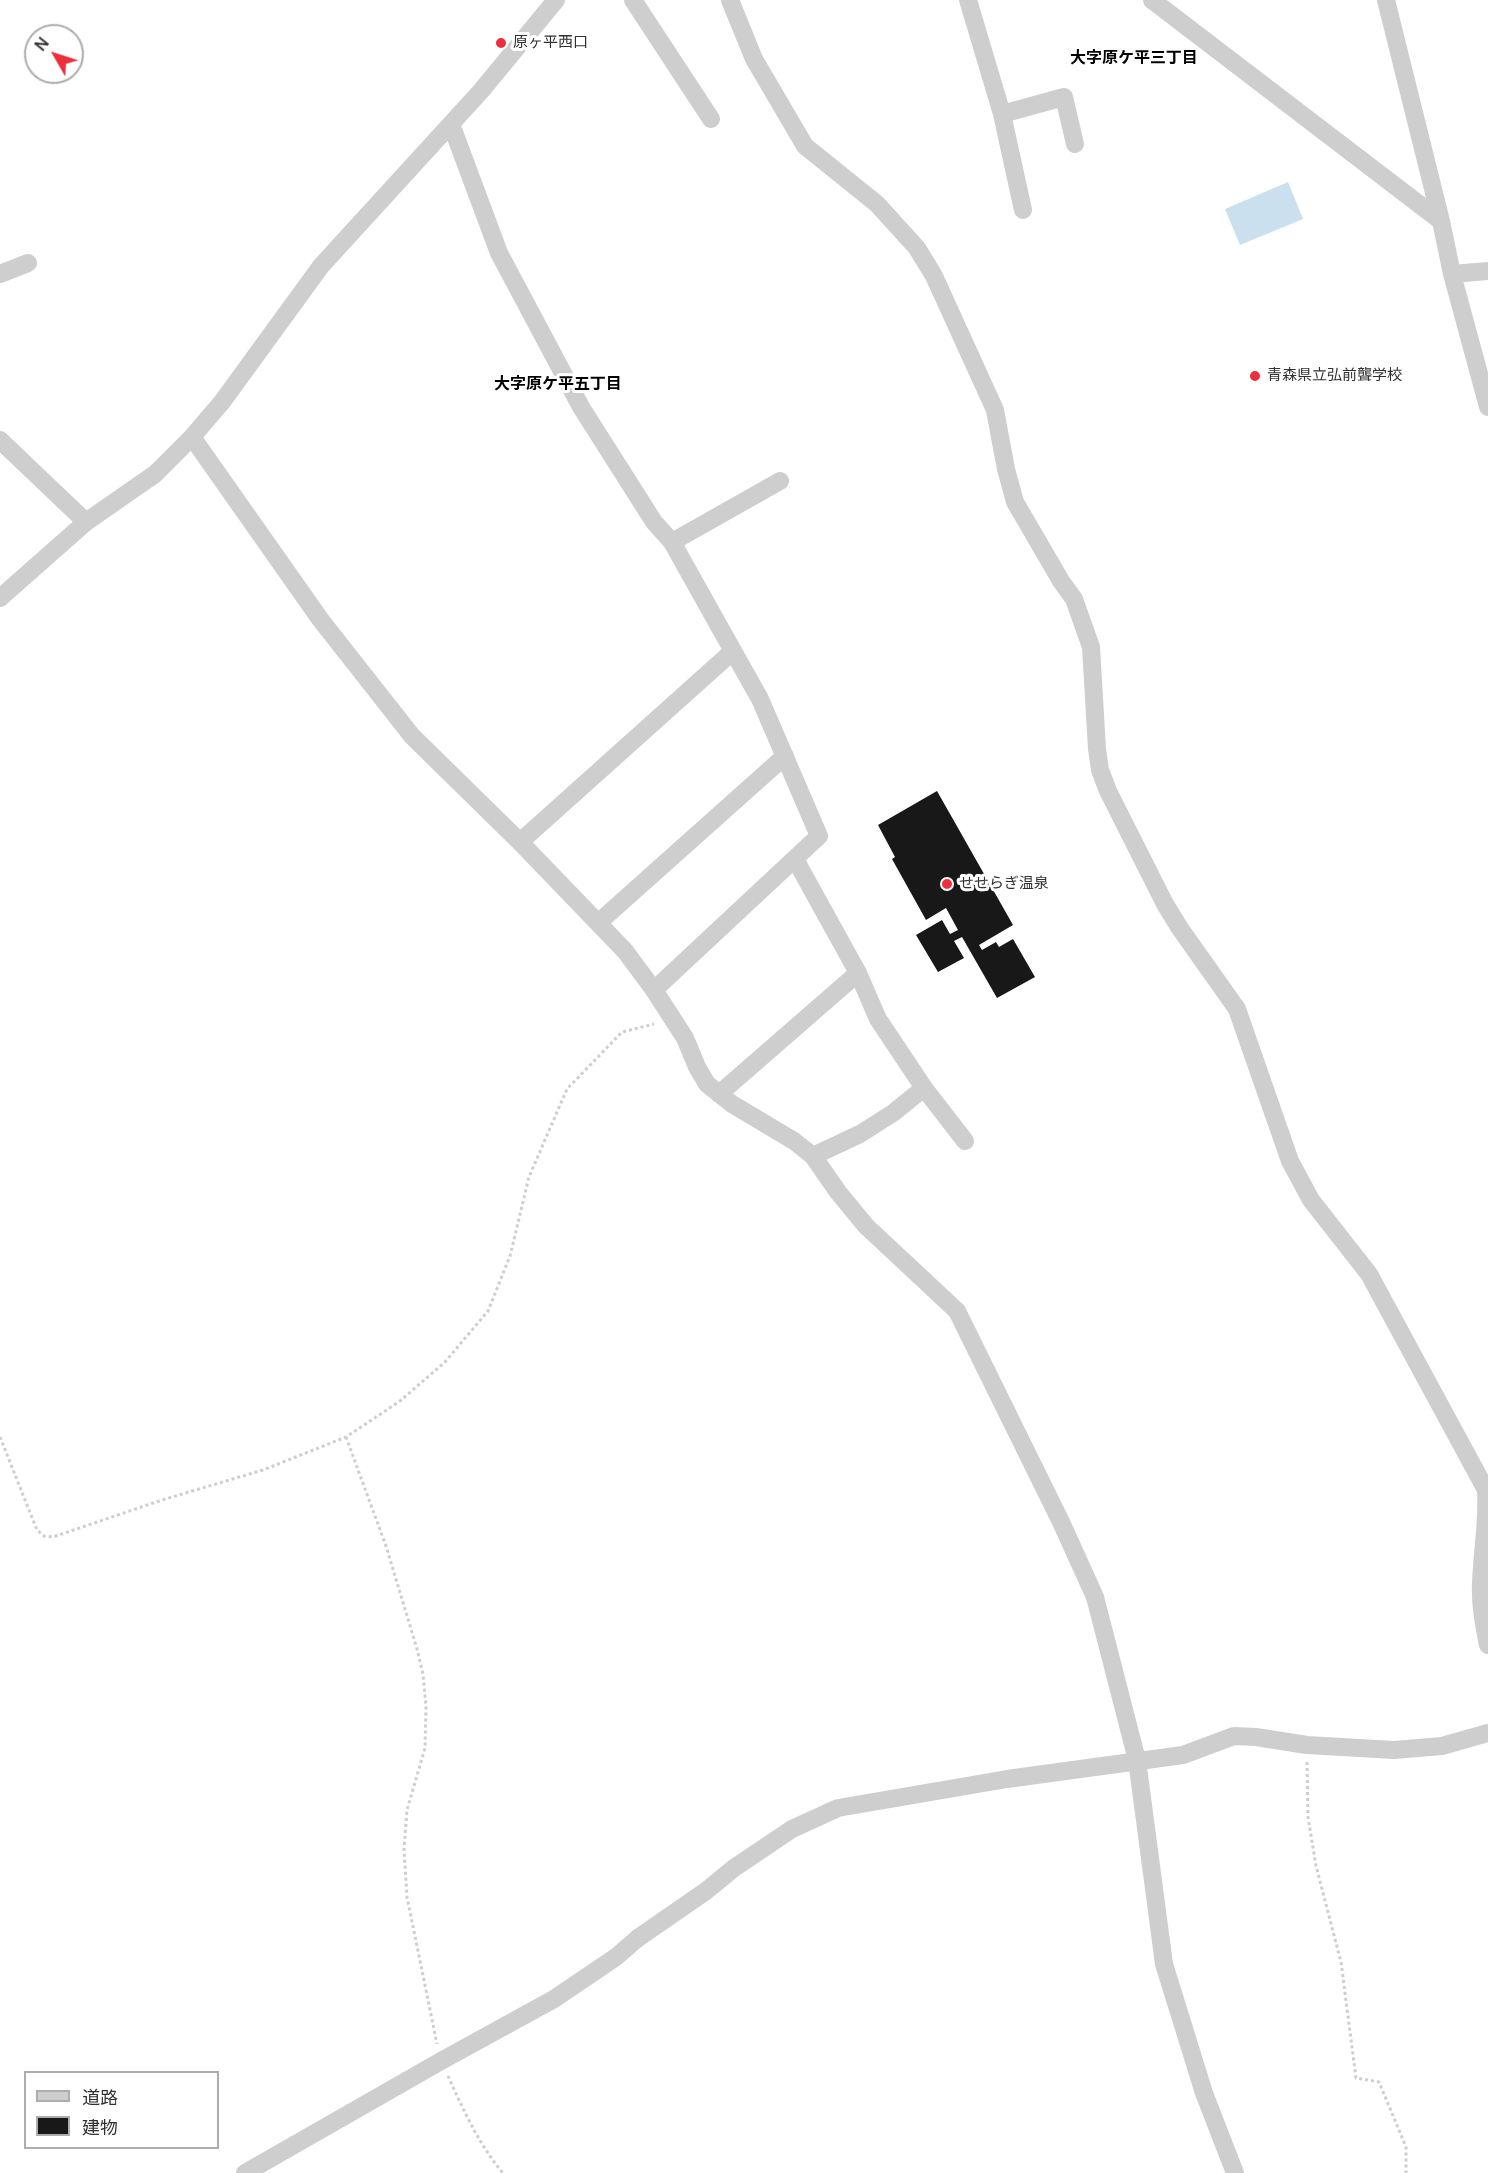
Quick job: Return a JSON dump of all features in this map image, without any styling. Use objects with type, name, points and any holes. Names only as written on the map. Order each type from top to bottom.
[{"type":"street","points":[[0,598],[86,522],[155,474],[192,437],[222,402],[321,266],[481,91],[556,0]]},
{"type":"street","points":[[633,0],[711,120]]},
{"type":"street","points":[[730,0],[754,59],[805,146],[877,204],[917,248],[934,276],[994,410],[1015,502],[1078,608],[1091,647],[1097,749],[1108,791],[1165,904],[1237,1010],[1299,1181],[1311,1200],[1369,1274],[1486,1490],[1488,1507],[1481,1583],[1482,1615],[1488,1645]]},
{"type":"street","points":[[968,0],[1002,114],[1023,210]]},
{"type":"street","points":[[1152,0],[1441,221]]},
{"type":"street","points":[[1386,0],[1452,274],[1488,407]]},
{"type":"street","points":[[1002,114],[1064,97],[1075,144]]},
{"type":"street","points":[[451,124],[499,252],[581,407],[654,522],[672,542],[760,699],[819,836],[654,990]]},
{"type":"street","points":[[0,274],[28,263]]},
{"type":"street","points":[[1452,274],[1488,271]]},
{"type":"street","points":[[192,437],[320,619],[412,736],[520,842],[625,951],[674,1019],[707,1084],[752,1117],[794,1141],[813,1156],[866,1226],[957,1311],[1095,1597],[1137,1760],[1164,1964],[1204,2093],[1235,2173]]},
{"type":"street","points":[[0,440],[86,522]]},
{"type":"street","points":[[672,542],[780,481]]},
{"type":"street","points":[[520,842],[733,651]]},
{"type":"street","points":[[598,922],[785,756]]},
{"type":"street","points":[[795,859],[858,973],[878,1019],[924,1088],[965,1142]]},
{"type":"street","points":[[719,1094],[858,973]]},
{"type":"street","points":[[813,1156],[860,1134],[893,1113],[924,1088]]},
{"type":"street","points":[[244,2173],[554,1999],[616,1957],[638,1938],[706,1891],[734,1868],[792,1829],[838,1808],[1007,1779],[1183,1755],[1234,1736],[1307,1745],[1394,1750],[1442,1746],[1488,1733]]},
{"type":"path","points":[[0,1437],[37,1530],[44,1536],[52,1537],[162,1500],[263,1470],[346,1437],[400,1401],[445,1362],[488,1311],[510,1256],[529,1177],[567,1089],[622,1032],[674,1019]]},
{"type":"path","points":[[346,1437],[386,1546],[423,1674],[426,1706],[425,1748],[407,1810],[404,1849],[407,1897],[441,2061],[480,2140],[490,2158],[503,2173]]},
{"type":"path","points":[[1307,1745],[1308,1817],[1316,1866],[1341,1962],[1356,2078],[1379,2082],[1406,2147],[1406,2173]]},
{"type":"water","points":[[1288,182],[1303,219],[1240,245],[1225,209]]},
{"type":"building","name":"せせらぎ温泉","points":[[937,791],[1013,925],[979,945],[982,950],[996,942],[999,947],[1013,939],[1035,977],[997,998],[962,937],[954,941],[964,958],[938,972],[916,935],[942,920],[950,934],[958,930],[946,908],[926,920],[892,859],[895,857],[878,825]]},
{"type":"place","name":"原ヶ平西口","points":[[501,43]]},
{"type":"place","name":"青森県立弘前聾学校","points":[[1255,376]]},
{"type":"place","name":"せせらぎ温泉","points":[[947,884]]},
{"type":"district","name":"大字原ケ平三丁目","points":[[1134,59]]},
{"type":"district","name":"大字原ケ平五丁目","points":[[558,385]]}]
